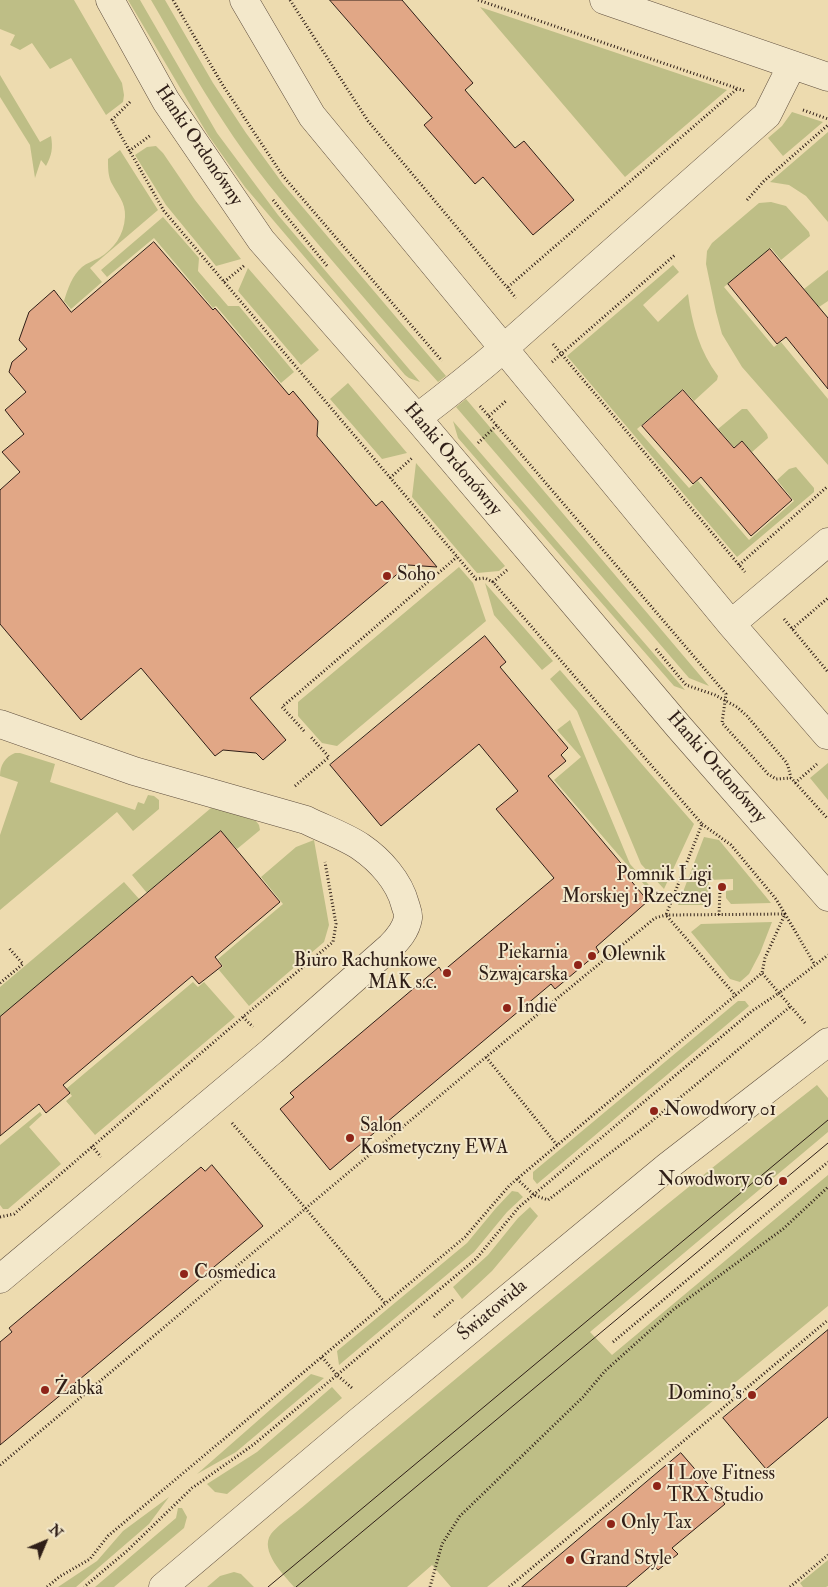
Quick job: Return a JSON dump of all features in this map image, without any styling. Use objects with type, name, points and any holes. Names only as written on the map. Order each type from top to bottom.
[{"type":"street","name":"Hanki Ordonówny","points":[[110,0],[166,101],[261,240],[416,418],[679,727],[828,896]]},
{"type":"street","points":[[244,0],[312,116],[731,624],[824,748]]},
{"type":"street","points":[[604,0],[828,78]]},
{"type":"street","points":[[416,418],[504,349],[767,115],[792,65]]},
{"type":"street","points":[[731,624],[828,542]]},
{"type":"street","points":[[0,724],[134,771],[306,820],[328,830],[361,847],[395,880],[402,892],[409,917],[404,931],[390,947],[272,1050],[0,1280]]},
{"type":"street","name":"Światowida","points":[[163,1587],[653,1178],[828,1042]]},
{"type":"path","points":[[173,0],[222,84],[283,176],[726,694],[722,722],[768,774],[776,779],[791,778],[828,819]]},
{"type":"path","points":[[290,0],[368,121],[508,287],[738,89],[478,0]]},
{"type":"path","points":[[133,107],[130,102],[112,120],[164,211],[476,579],[485,578],[493,582],[702,824],[731,845],[776,899],[815,965]]},
{"type":"path","points":[[747,200],[764,181],[828,125]]},
{"type":"path","points":[[129,151],[150,135],[156,140]]},
{"type":"path","points":[[489,416],[676,254]]},
{"type":"path","points":[[224,282],[248,262]]},
{"type":"path","points":[[561,355],[828,672]]},
{"type":"path","points":[[390,478],[415,456]]},
{"type":"path","points":[[739,565],[828,486]]},
{"type":"path","points":[[304,731],[282,707],[457,557]]},
{"type":"path","points":[[493,582],[510,567]]},
{"type":"path","points":[[792,629],[828,598]]},
{"type":"path","points":[[795,783],[824,748]]},
{"type":"path","points":[[666,915],[702,824]]},
{"type":"path","points":[[0,1217],[14,1214],[243,1016],[333,942],[336,924],[321,842],[328,830]]},
{"type":"path","points":[[719,915],[720,890]]},
{"type":"path","points":[[0,1465],[655,918],[666,915],[785,914]]},
{"type":"path","points":[[46,1587],[90,1559],[108,1536],[465,1237],[517,1179],[762,974],[765,958],[785,914]]},
{"type":"path","points":[[666,915],[736,996]]},
{"type":"path","points":[[0,982],[22,964],[8,947]]},
{"type":"path","points":[[84,1587],[128,1550],[192,1488],[253,1444],[476,1259],[505,1222],[534,1195],[752,1011],[779,993],[828,955]]},
{"type":"path","points":[[762,974],[805,1022]]},
{"type":"path","points":[[517,1179],[534,1195],[548,1200],[648,1125],[791,1006]]},
{"type":"path","points":[[486,1058],[557,1146]]},
{"type":"path","points":[[229,1120],[385,1304]]},
{"type":"path","points":[[613,1342],[828,1162]]},
{"type":"path","points":[[430,1587],[442,1544],[460,1516],[583,1397],[605,1371],[674,1309],[783,1229],[828,1187]]},
{"type":"path","points":[[431,1319],[453,1300]]},
{"type":"path","points":[[508,1587],[828,1320]]},
{"type":"path","points":[[322,1357],[352,1389],[359,1382]]},
{"type":"path","points":[[791,1586],[828,1555]]},
{"type":"green space","points":[[0,0],[74,0],[122,83],[123,102],[106,115],[71,58],[50,69],[32,43],[20,50],[10,45],[15,35],[0,29]]},
{"type":"green space","points":[[128,0],[140,0],[217,133],[278,215],[420,382],[405,375],[245,187],[208,135]]},
{"type":"green space","points":[[151,0],[165,0],[213,83],[283,184],[446,376],[438,382],[269,184],[213,106]]},
{"type":"green space","points":[[480,7],[727,90],[625,177]]},
{"type":"green space","points":[[0,75],[40,142],[51,136],[52,148],[50,158],[46,166],[41,160],[35,178],[30,145],[0,97]]},
{"type":"green space","points":[[792,112],[823,122],[783,156],[768,138],[782,126]]},
{"type":"green space","points":[[828,132],[828,222],[806,196],[789,185],[770,182]]},
{"type":"green space","points":[[156,146],[241,259],[216,266],[166,205],[135,155],[147,147]]},
{"type":"green space","points":[[120,150],[158,210],[90,268],[102,282],[71,309],[64,301],[73,278],[84,266],[109,250],[123,230],[124,207],[111,182],[108,165],[108,159]]},
{"type":"green space","points":[[771,202],[786,206],[809,232],[810,236],[781,260],[771,248],[724,287],[774,347],[781,342],[828,399],[828,465],[742,367],[722,334],[716,312],[706,264],[707,251],[712,243],[759,203]]},
{"type":"green space","points":[[163,217],[199,258],[198,271],[228,306],[239,306],[294,372],[281,383],[216,306],[213,308],[154,238],[107,277],[101,270]]},
{"type":"green space","points":[[673,265],[679,272],[643,305],[658,322],[688,294],[698,337],[706,357],[718,376],[717,380],[694,401],[683,389],[637,429],[689,488],[698,481],[749,540],[794,501],[777,480],[789,469],[796,467],[814,488],[814,492],[737,557],[567,356]]},
{"type":"green space","points":[[248,268],[319,350],[301,365],[238,291]]},
{"type":"green space","points":[[828,270],[828,301],[819,307],[804,289]]},
{"type":"green space","points":[[348,383],[407,453],[382,459],[330,399]]},
{"type":"green space","points":[[466,399],[709,686],[689,678],[456,407]]},
{"type":"green space","points":[[742,409],[747,409],[767,434],[768,438],[752,452],[742,441],[734,447],[718,429]]},
{"type":"green space","points":[[453,421],[685,690],[674,686],[458,438]]},
{"type":"green space","points":[[416,463],[505,566],[499,571],[477,573],[412,497]]},
{"type":"green space","points":[[459,567],[473,583],[486,621],[337,746],[322,743],[298,716],[298,702]]},
{"type":"green space","points":[[485,583],[553,661],[542,670],[494,615]]},
{"type":"green space","points":[[560,670],[694,824],[664,889],[641,864],[577,711],[550,679]]},
{"type":"green space","points":[[570,720],[630,864],[657,894],[654,896],[554,780],[581,757],[557,730]]},
{"type":"green space","points":[[15,753],[55,764],[50,782],[135,810],[138,802],[144,804],[148,795],[154,796],[159,800],[159,809],[133,831],[117,812],[0,910],[0,835],[18,782],[0,776],[0,772],[6,759]]},
{"type":"green space","points":[[828,763],[828,800],[810,778]]},
{"type":"green space","points":[[211,808],[224,810],[256,821],[260,830],[237,849],[221,831],[147,893],[132,875]]},
{"type":"green space","points":[[704,837],[719,840],[771,903],[731,904],[726,898],[726,891],[733,890],[733,879],[709,880],[707,905],[678,905]]},
{"type":"green space","points":[[314,840],[329,925],[324,942],[249,1006],[219,970],[223,966],[218,959],[283,904],[261,877],[296,847]]},
{"type":"green space","points":[[124,882],[140,900],[0,1018],[0,987]]},
{"type":"green space","points":[[772,922],[760,953],[749,974],[740,982],[730,979],[691,932],[701,924]]},
{"type":"green space","points":[[193,982],[198,987],[204,982],[235,1017],[95,1135],[66,1101],[72,1096],[66,1089]]},
{"type":"green space","points":[[738,1001],[745,1001],[749,1006],[537,1184],[533,1179],[533,1172]]},
{"type":"green space","points":[[817,1085],[828,1098],[828,1132],[590,1332],[612,1355],[828,1175],[828,1306],[487,1587],[451,1587],[432,1565],[407,1587],[294,1587],[274,1562],[268,1548],[271,1534],[282,1523],[615,1247]]},
{"type":"green space","points":[[40,1112],[42,1115],[29,1127],[61,1164],[8,1209],[3,1209],[0,1205],[0,1145]]},
{"type":"green space","points":[[512,1191],[518,1192],[523,1197],[507,1212],[474,1252],[339,1365],[337,1351],[467,1243]]},
{"type":"green space","points":[[530,1207],[538,1216],[492,1271],[462,1299],[453,1287],[488,1255],[518,1218]]},
{"type":"green space","points":[[311,1374],[324,1378],[236,1452],[197,1474]]},
{"type":"green space","points":[[332,1387],[342,1398],[227,1494],[215,1492],[207,1484],[257,1452]]},
{"type":"green space","points":[[169,1497],[149,1524],[76,1587],[58,1587],[97,1561],[123,1531]]},
{"type":"green space","points":[[178,1508],[182,1508],[187,1517],[184,1528],[114,1587],[95,1587],[176,1518]]},
{"type":"green space","points":[[828,1560],[828,1586],[803,1587],[800,1583]]},
{"type":"green space","points":[[234,1572],[241,1574],[254,1587],[207,1587],[220,1576]]},
{"type":"building","points":[[330,0],[402,0],[473,83],[465,90],[515,148],[524,141],[574,200],[533,235],[483,177],[475,184],[424,125],[432,118]]},
{"type":"building","points":[[154,242],[213,310],[215,308],[289,395],[293,391],[318,421],[317,436],[376,506],[382,501],[437,567],[408,565],[250,698],[286,740],[263,760],[256,753],[223,750],[215,756],[141,668],[81,720],[0,624],[0,490],[20,472],[2,452],[24,434],[5,410],[26,392],[9,372],[12,362],[27,349],[19,340],[29,312],[54,290],[71,312]]},
{"type":"building","points":[[770,249],[828,318],[828,389],[786,337],[777,344],[728,284]]},
{"type":"building","points":[[683,390],[734,448],[742,441],[792,500],[751,536],[701,477],[693,484],[642,426]]},
{"type":"building","points":[[485,636],[506,662],[500,667],[568,748],[561,755],[566,761],[548,776],[630,874],[627,876],[648,901],[596,947],[599,952],[555,989],[551,984],[330,1170],[280,1109],[294,1097],[290,1093],[439,967],[442,972],[554,878],[496,809],[518,791],[479,744],[381,826],[330,765]]},
{"type":"building","points":[[221,831],[280,902],[215,957],[222,966],[199,984],[192,976],[63,1085],[70,1093],[46,1113],[39,1104],[0,1136],[0,1017]]},
{"type":"building","points":[[212,1165],[263,1226],[0,1445],[0,1342],[12,1332],[9,1328],[201,1167],[205,1171]]},
{"type":"building","points":[[828,1330],[828,1417],[766,1469],[723,1418]]},
{"type":"building","points":[[681,1453],[725,1504],[672,1548],[678,1554],[658,1570],[653,1564],[626,1587],[522,1587]]},
{"type":"tram line","points":[[268,1587],[828,1120]]},
{"type":"tram line","points":[[296,1587],[828,1143]]},
{"type":"place","name":"Soho","points":[[387,576]]},
{"type":"place","name":"Pomnik Ligi Morskiej i Rzecznej","points":[[722,887]]},
{"type":"place","name":"Olewnik","points":[[592,956]]},
{"type":"place","name":"Piekarnia Szwajcarska","points":[[578,965]]},
{"type":"place","name":"Biuro Rachunkowe MAK s.c.","points":[[447,973]]},
{"type":"place","name":"Indie","points":[[507,1008]]},
{"type":"place","name":"Nowodwory 01","points":[[654,1111]]},
{"type":"place","name":"Salon Kosmetyczny EWA","points":[[350,1138]]},
{"type":"place","name":"Nowodwory 06","points":[[783,1181]]},
{"type":"place","name":"Cosmedica","points":[[184,1274]]},
{"type":"place","name":"Żabka","points":[[45,1390]]},
{"type":"place","name":"Domino's","points":[[752,1395]]},
{"type":"place","name":"I Love Fitness TRX Studio","points":[[657,1486]]},
{"type":"place","name":"Only Tax","points":[[611,1524]]},
{"type":"place","name":"Grand Style","points":[[570,1560]]}]
